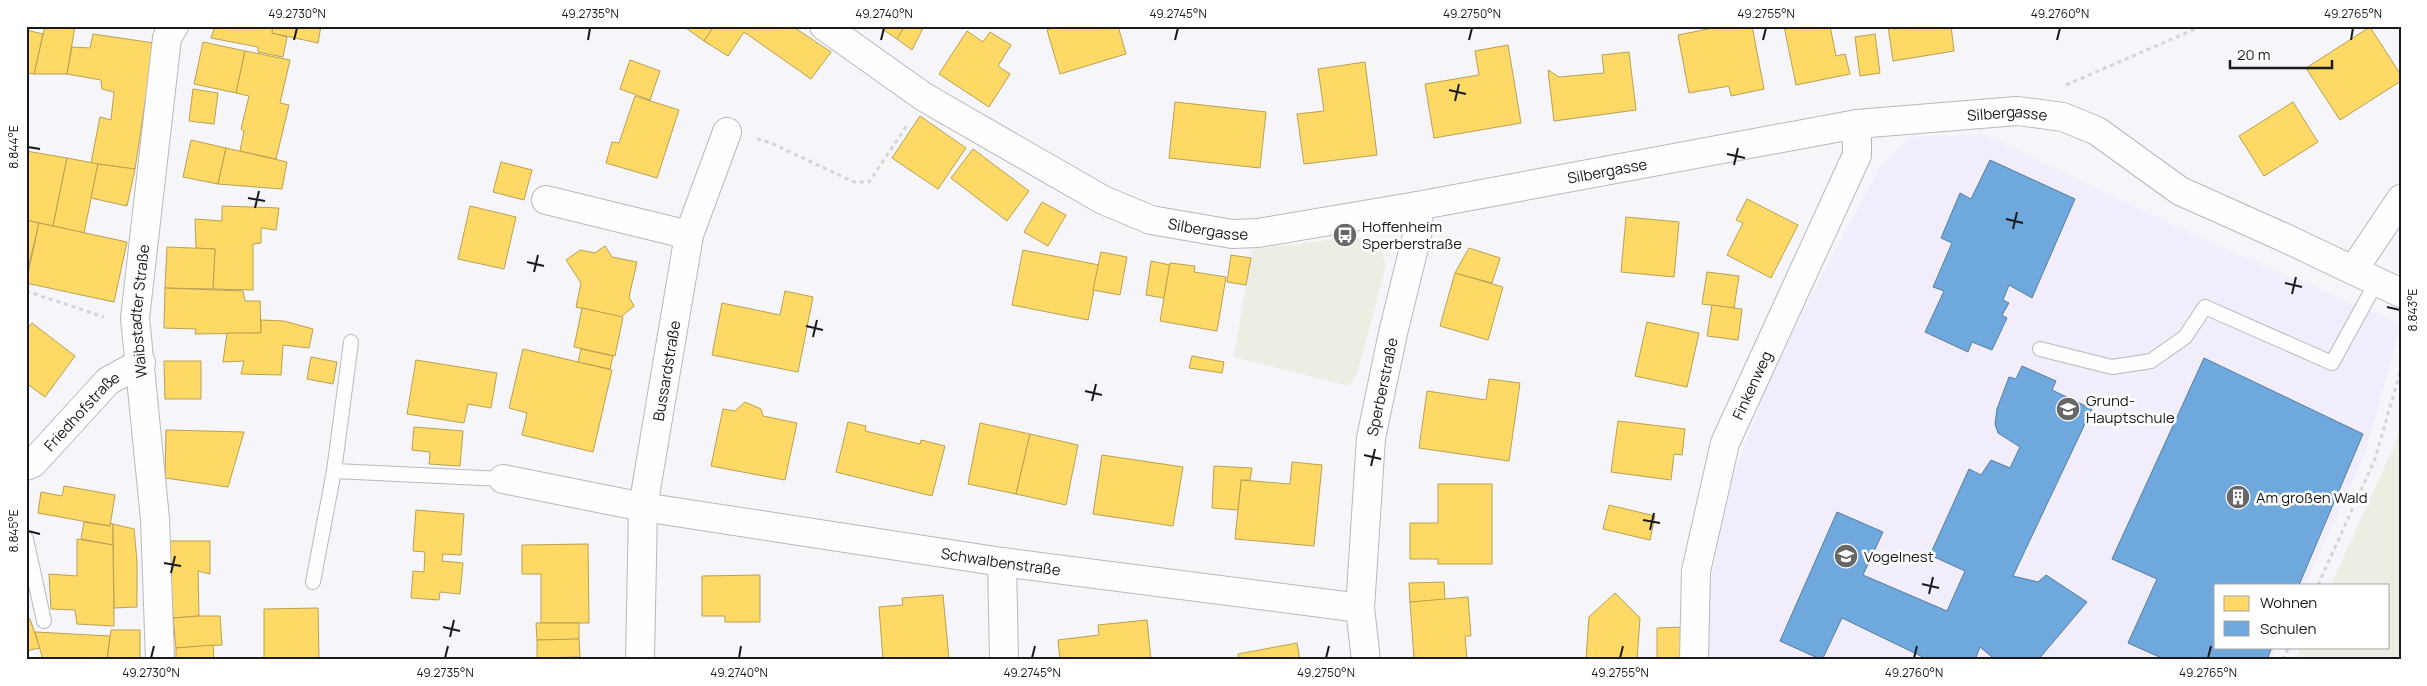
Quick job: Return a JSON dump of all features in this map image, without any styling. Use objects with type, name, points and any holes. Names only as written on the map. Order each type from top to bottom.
[{"type":"street","name":"Waibstadter Straße","points":[[160,660],[155,519],[141,363],[135,318],[167,38],[174,26]]},
{"type":"street","name":"Silbergasse","points":[[824,26],[924,97],[1103,200],[1151,220],[1232,234],[1258,233],[1416,206],[1857,124],[2017,111],[2063,117],[2097,131],[2180,191],[2377,281]]},
{"type":"street","name":"Finkenweg","points":[[1694,660],[1696,571],[1724,443],[1857,155],[1857,124]]},
{"type":"street","name":"Bussardstraße","points":[[640,660],[643,507],[689,235],[727,132]]},
{"type":"street","points":[[2377,281],[2401,199]]},
{"type":"street","points":[[546,200],[689,235]]},
{"type":"street","name":"Sperberstraße","points":[[1366,660],[1360,608],[1371,438],[1392,333],[1419,227],[1416,206]]},
{"type":"street","name":"Friedhofstraße","points":[[26,466],[33,463],[108,381],[141,363]]},
{"type":"street","points":[[503,479],[643,507]]},
{"type":"street","name":"Schwalbenstraße","points":[[643,507],[1002,562],[1360,608]]},
{"type":"street","points":[[1002,562],[1004,660]]},
{"type":"lane","points":[[2040,349],[2112,367],[2151,362],[2184,336],[2205,307],[2332,363],[2377,281]]},
{"type":"lane","points":[[313,582],[334,471],[351,342]]},
{"type":"lane","points":[[334,471],[503,479]]},
{"type":"lane","points":[[26,539],[44,621]]},
{"type":"path","points":[[2060,87],[2202,26]]},
{"type":"path","points":[[727,132],[771,143],[854,182],[868,182],[911,120]]},
{"type":"path","points":[[26,291],[108,318]]},
{"type":"path","points":[[2318,584],[2375,458],[2401,369]]},
{"type":"path","points":[[2284,660],[2289,648]]},
{"type":"shaded area","name":"Grund- Hauptschule","points":[[1983,134],[2213,244],[2401,324],[2364,457],[2305,584],[2214,584],[2214,648],[2277,648],[2271,660],[1708,660],[1709,593],[1728,490],[1777,360],[1881,165],[1910,137]]},
{"type":"shaded area","points":[[1355,237],[1380,245],[1386,266],[1357,374],[1349,386],[1234,357],[1252,249]]},
{"type":"shaded area","points":[[2401,425],[2401,660],[2295,660],[2301,648],[2390,648],[2390,584],[2331,584],[2395,444]]},
{"type":"building: Wohnen","points":[[45,26],[75,26],[67,74],[34,74]]},
{"type":"building: Wohnen","points":[[215,26],[273,26],[272,33],[287,37],[283,57],[258,52],[258,47],[211,38]]},
{"type":"building: Wohnen","points":[[273,26],[321,26],[318,43],[272,33]]},
{"type":"building: Wohnen","points":[[683,26],[714,26],[704,41]]},
{"type":"building: Wohnen","points":[[714,26],[792,26],[831,52],[811,79],[744,32],[728,56],[704,41]]},
{"type":"building: Wohnen","points":[[878,26],[905,26],[897,39]]},
{"type":"building: Wohnen","points":[[905,26],[924,26],[912,50],[897,39]]},
{"type":"building: Wohnen","points":[[1059,26],[1118,26],[1126,54],[1060,74],[1047,30]]},
{"type":"building: Wohnen","points":[[1723,26],[1752,26],[1764,89],[1731,96],[1729,86],[1689,93],[1678,35]]},
{"type":"building: Wohnen","points":[[1784,26],[1830,26],[1836,56],[1845,54],[1850,74],[1796,85]]},
{"type":"building: Wohnen","points":[[1888,26],[1951,26],[1954,51],[1893,61]]},
{"type":"building: Wohnen","points":[[2370,27],[2401,75],[2401,81],[2340,120],[2306,68]]},
{"type":"building: Wohnen","points":[[26,30],[43,34],[34,74],[26,73]]},
{"type":"building: Wohnen","points":[[967,31],[983,42],[990,32],[1011,45],[998,66],[1010,74],[989,107],[939,74]]},
{"type":"building: Wohnen","points":[[93,34],[154,43],[135,169],[91,163],[100,117],[111,120],[114,92],[102,89],[101,80],[67,74],[72,47],[90,48]]},
{"type":"building: Wohnen","points":[[1875,34],[1880,73],[1860,76],[1855,37]]},
{"type":"building: Wohnen","points":[[203,42],[245,51],[236,93],[194,84]]},
{"type":"building: Wohnen","points":[[1508,45],[1521,123],[1434,138],[1425,84],[1479,75],[1475,51]]},
{"type":"building: Wohnen","points":[[245,51],[290,60],[280,103],[289,105],[276,159],[240,151],[244,131],[241,129],[249,96],[236,93]]},
{"type":"building: Wohnen","points":[[1629,52],[1636,110],[1554,121],[1548,70],[1559,77],[1604,73],[1602,55]]},
{"type":"building: Wohnen","points":[[630,60],[660,71],[650,100],[620,89]]},
{"type":"building: Wohnen","points":[[1365,62],[1377,155],[1304,164],[1297,114],[1324,111],[1318,69]]},
{"type":"building: Wohnen","points":[[193,89],[218,93],[214,124],[189,121]]},
{"type":"building: Wohnen","points":[[635,96],[679,110],[657,178],[606,163],[612,142],[619,143]]},
{"type":"building: Wohnen","points":[[1175,102],[1266,112],[1260,168],[1169,158]]},
{"type":"building: Wohnen","points":[[2293,102],[2318,142],[2264,176],[2239,136]]},
{"type":"building: Wohnen","points":[[920,116],[966,148],[938,189],[892,158]]},
{"type":"building: Wohnen","points":[[191,140],[226,148],[218,184],[183,177]]},
{"type":"building: Wohnen","points":[[226,148],[287,162],[282,189],[218,184]]},
{"type":"building: Wohnen","points":[[973,149],[1029,191],[1007,221],[951,178]]},
{"type":"building: Wohnen","points":[[26,151],[67,158],[53,226],[26,220]]},
{"type":"building: Wohnen","points":[[67,158],[98,164],[84,233],[53,226]]},
{"type":"building: Wohnen","points":[[501,162],[532,170],[524,200],[493,192]]},
{"type":"building: Wohnen","points":[[98,164],[135,169],[127,206],[91,198]]},
{"type":"building: Wohnen","points":[[1747,199],[1798,225],[1771,278],[1727,255],[1743,223],[1736,220]]},
{"type":"building: Wohnen","points":[[1042,202],[1066,215],[1048,246],[1024,232]]},
{"type":"building: Wohnen","points":[[222,206],[279,208],[276,230],[261,228],[261,243],[253,244],[253,290],[213,289],[215,249],[196,248],[195,219],[222,221]]},
{"type":"building: Wohnen","points":[[470,206],[516,217],[504,269],[458,259]]},
{"type":"building: Wohnen","points":[[1626,217],[1679,222],[1674,277],[1621,272]]},
{"type":"building: Wohnen","points":[[26,220],[39,223],[26,277]]},
{"type":"building: Wohnen","points":[[39,223],[127,242],[114,302],[26,283]]},
{"type":"building: Wohnen","points":[[605,246],[612,257],[637,262],[629,297],[634,306],[621,317],[576,307],[581,283],[566,260],[580,250],[595,253]]},
{"type":"building: Wohnen","points":[[167,247],[215,249],[213,289],[165,288]]},
{"type":"building: Wohnen","points":[[1469,248],[1500,258],[1492,283],[1455,273]]},
{"type":"building: Wohnen","points":[[1023,250],[1099,265],[1088,320],[1012,305]]},
{"type":"building: Wohnen","points":[[1101,252],[1127,257],[1120,295],[1093,290]]},
{"type":"building: Wohnen","points":[[1231,255],[1251,258],[1246,285],[1227,282]]},
{"type":"building: Wohnen","points":[[1151,261],[1170,265],[1164,298],[1146,295]]},
{"type":"building: Wohnen","points":[[1170,263],[1195,266],[1194,272],[1226,277],[1217,331],[1160,321]]},
{"type":"building: Wohnen","points":[[1707,272],[1739,276],[1734,308],[1702,304]]},
{"type":"building: Wohnen","points":[[1455,273],[1503,287],[1488,340],[1440,326]]},
{"type":"building: Wohnen","points":[[165,288],[243,291],[245,301],[260,301],[261,333],[195,334],[196,329],[164,328]]},
{"type":"building: Wohnen","points":[[785,291],[813,297],[798,372],[712,355],[722,303],[780,315]]},
{"type":"building: Wohnen","points":[[1712,305],[1742,309],[1738,340],[1707,336]]},
{"type":"building: Wohnen","points":[[582,308],[623,317],[615,356],[574,347]]},
{"type":"building: Wohnen","points":[[261,320],[284,321],[313,329],[309,348],[283,345],[281,375],[241,374],[244,361],[223,362],[227,333],[261,333]]},
{"type":"building: Wohnen","points":[[1647,322],[1699,333],[1687,387],[1635,376]]},
{"type":"building: Wohnen","points":[[32,323],[75,356],[45,397],[26,383],[26,331]]},
{"type":"building: Wohnen","points":[[523,349],[612,370],[593,452],[522,435],[527,413],[509,408]]},
{"type":"building: Wohnen","points":[[581,349],[613,356],[610,369],[578,362]]},
{"type":"building: Wohnen","points":[[1192,356],[1224,362],[1222,373],[1189,368]]},
{"type":"building: Wohnen","points":[[311,357],[337,362],[333,384],[307,379]]},
{"type":"building: Wohnen","points":[[416,360],[497,373],[491,408],[468,404],[464,423],[407,414]]},
{"type":"building: Wohnen","points":[[164,361],[201,361],[201,399],[165,399]]},
{"type":"building: Wohnen","points":[[1489,379],[1520,383],[1509,461],[1419,448],[1427,391],[1486,400]]},
{"type":"building: Wohnen","points":[[745,402],[761,409],[763,416],[797,423],[785,480],[711,466],[723,409],[735,411]]},
{"type":"building: Wohnen","points":[[1618,421],[1685,429],[1682,455],[1674,454],[1671,480],[1611,472]]},
{"type":"building: Wohnen","points":[[848,422],[866,426],[865,431],[920,444],[921,440],[945,446],[932,496],[836,472]]},
{"type":"building: Wohnen","points":[[980,423],[1030,434],[1016,494],[968,484]]},
{"type":"building: Wohnen","points":[[414,427],[463,431],[460,466],[429,464],[430,452],[412,450]]},
{"type":"building: Wohnen","points":[[166,430],[244,432],[228,487],[165,478]]},
{"type":"building: Wohnen","points":[[1030,434],[1078,445],[1066,505],[1016,494]]},
{"type":"building: Wohnen","points":[[1102,455],[1183,467],[1173,526],[1093,514]]},
{"type":"building: Wohnen","points":[[1292,462],[1322,465],[1314,546],[1235,539],[1241,480],[1290,484]]},
{"type":"building: Wohnen","points":[[1214,466],[1252,468],[1250,480],[1241,480],[1238,510],[1212,508]]},
{"type":"building: Wohnen","points":[[1438,484],[1492,484],[1492,564],[1438,564],[1438,559],[1410,559],[1410,523],[1438,523]]},
{"type":"building: Wohnen","points":[[64,486],[115,495],[110,526],[38,513],[41,492],[62,496]]},
{"type":"building: Wohnen","points":[[1609,505],[1655,516],[1650,540],[1603,529]]},
{"type":"building: Wohnen","points":[[416,510],[464,514],[461,555],[443,554],[442,561],[463,563],[460,594],[440,592],[439,600],[411,598],[413,571],[424,572],[425,552],[413,551]]},
{"type":"building: Wohnen","points":[[84,522],[110,526],[110,523],[113,524],[113,545],[81,539]]},
{"type":"building: Wohnen","points":[[113,524],[134,529],[137,561],[137,607],[114,608]]},
{"type":"building: Wohnen","points":[[77,539],[113,545],[114,626],[77,624],[75,610],[51,609],[49,574],[77,576]]},
{"type":"building: Wohnen","points":[[168,541],[210,541],[210,574],[198,571],[199,616],[173,618]]},
{"type":"building: Wohnen","points":[[588,544],[589,623],[541,623],[541,574],[522,574],[522,545]]},
{"type":"building: Wohnen","points":[[760,575],[760,622],[725,622],[725,616],[702,616],[702,576]]},
{"type":"building: Wohnen","points":[[1444,582],[1445,600],[1410,602],[1409,583]]},
{"type":"building: Wohnen","points":[[1615,593],[1640,618],[1637,660],[1586,659],[1589,617]]},
{"type":"building: Wohnen","points":[[943,595],[949,660],[883,660],[879,607],[903,605],[902,598]]},
{"type":"building: Wohnen","points":[[1468,597],[1471,636],[1465,636],[1467,660],[1401,660],[1414,659],[1410,602]]},
{"type":"building: Wohnen","points":[[318,608],[319,660],[264,660],[264,609]]},
{"type":"building: Wohnen","points":[[220,616],[222,645],[176,648],[173,618]]},
{"type":"building: Wohnen","points":[[30,619],[40,648],[26,651],[26,620]]},
{"type":"building: Wohnen","points":[[1147,620],[1151,660],[1060,660],[1058,640],[1099,635],[1098,625]]},
{"type":"building: Wohnen","points":[[536,623],[579,623],[579,639],[537,640]]},
{"type":"building: Wohnen","points":[[1684,627],[1684,660],[1657,660],[1657,628]]},
{"type":"building: Wohnen","points":[[111,630],[140,630],[140,660],[107,660]]},
{"type":"building: Wohnen","points":[[35,632],[110,636],[107,660],[43,660]]},
{"type":"building: Wohnen","points":[[579,639],[580,657],[537,658],[537,640]]},
{"type":"building: Wohnen","points":[[1297,643],[1300,660],[1239,660],[1238,654]]},
{"type":"building: Wohnen","points":[[213,645],[214,660],[176,660],[176,648]]},
{"type":"building: Schulen","points":[[1990,160],[2075,199],[2032,298],[2009,285],[2003,300],[2009,303],[2002,315],[2007,318],[1992,350],[1972,342],[1968,352],[1925,332],[1944,291],[1933,287],[1952,243],[1941,238],[1960,193],[1971,199]]},
{"type":"building: Schulen","name":"Am großen Wald","points":[[2204,358],[2363,434],[2299,584],[2214,584],[2214,648],[2272,648],[2267,660],[2166,660],[2128,643],[2157,579],[2112,559]]},
{"type":"building: Schulen","points":[[2022,366],[2056,381],[2052,390],[2092,409],[2013,576],[2038,582],[2046,575],[2087,602],[2038,660],[1993,660],[1980,647],[1975,660],[1929,660],[1842,618],[1822,660],[1780,641],[1837,512],[1883,532],[1863,575],[1947,611],[1965,571],[1930,555],[1969,469],[1981,475],[1991,460],[2010,468],[2020,447],[1998,433],[1995,424],[1997,409],[2009,377],[2016,379]]},
{"type":"place","name":"Hoffenheim Sperberstraße","points":[[1345,235]]},
{"type":"place","name":"Grund- Hauptschule","points":[[2068,409]]},
{"type":"place","name":"Am großen Wald","points":[[2238,497]]},
{"type":"place","name":"Vogelnest","points":[[1846,556]]}]
